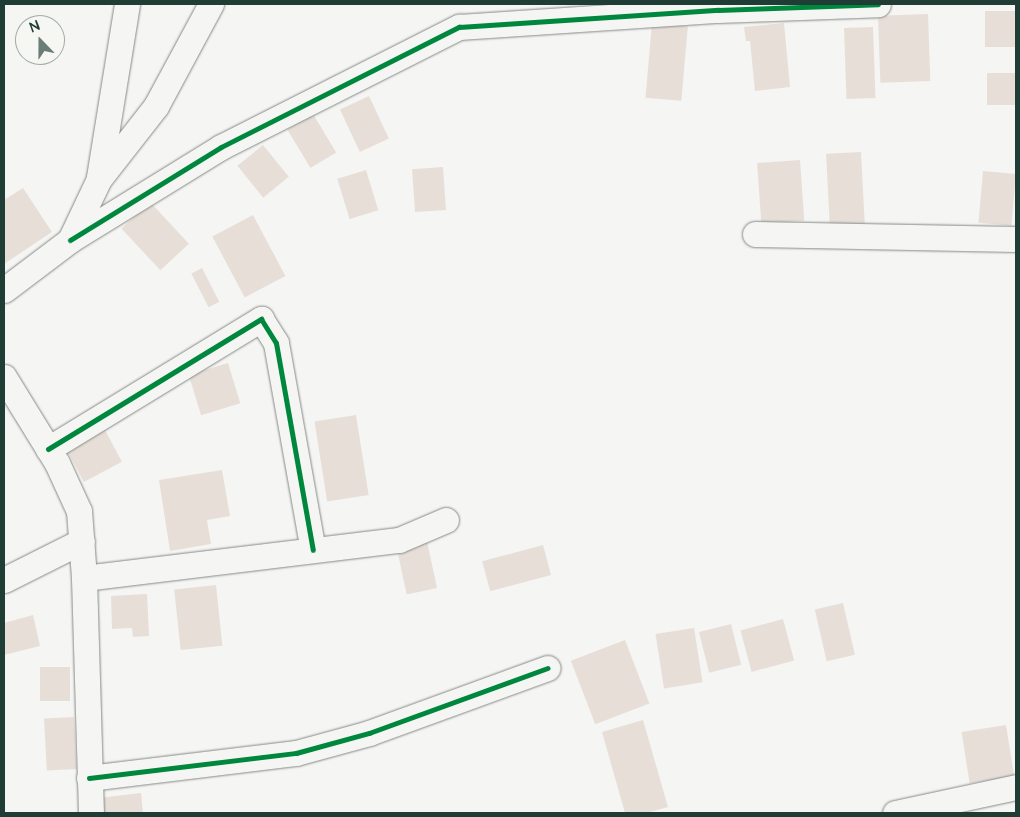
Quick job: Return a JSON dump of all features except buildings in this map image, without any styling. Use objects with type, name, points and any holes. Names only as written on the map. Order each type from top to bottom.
[{"type":"street","points":[[99,179],[127,4]]},
{"type":"street","points":[[70,240],[99,179],[156,106],[211,4]]},
{"type":"street","points":[[4,290],[70,240],[220,147],[460,27],[718,10],[878,4]]},
{"type":"street","points":[[755,234],[1016,239]]},
{"type":"street","points":[[48,449],[261,318],[276,342],[312,550]]},
{"type":"street","points":[[4,377],[48,449],[79,512],[84,578],[90,813]]},
{"type":"street","points":[[84,578],[399,540],[446,520]]},
{"type":"street","points":[[4,580],[82,541]]},
{"type":"street","points":[[90,778],[296,753],[369,733],[548,668]]},
{"type":"street","points":[[895,813],[1016,787]]},
{"type":"cycle path","points":[[70,240],[221,147],[459,27],[718,10],[878,4]]},
{"type":"cycle path","points":[[48,449],[261,319],[276,343],[313,550]]},
{"type":"cycle path","points":[[89,778],[296,753],[369,733],[548,668]]}]
